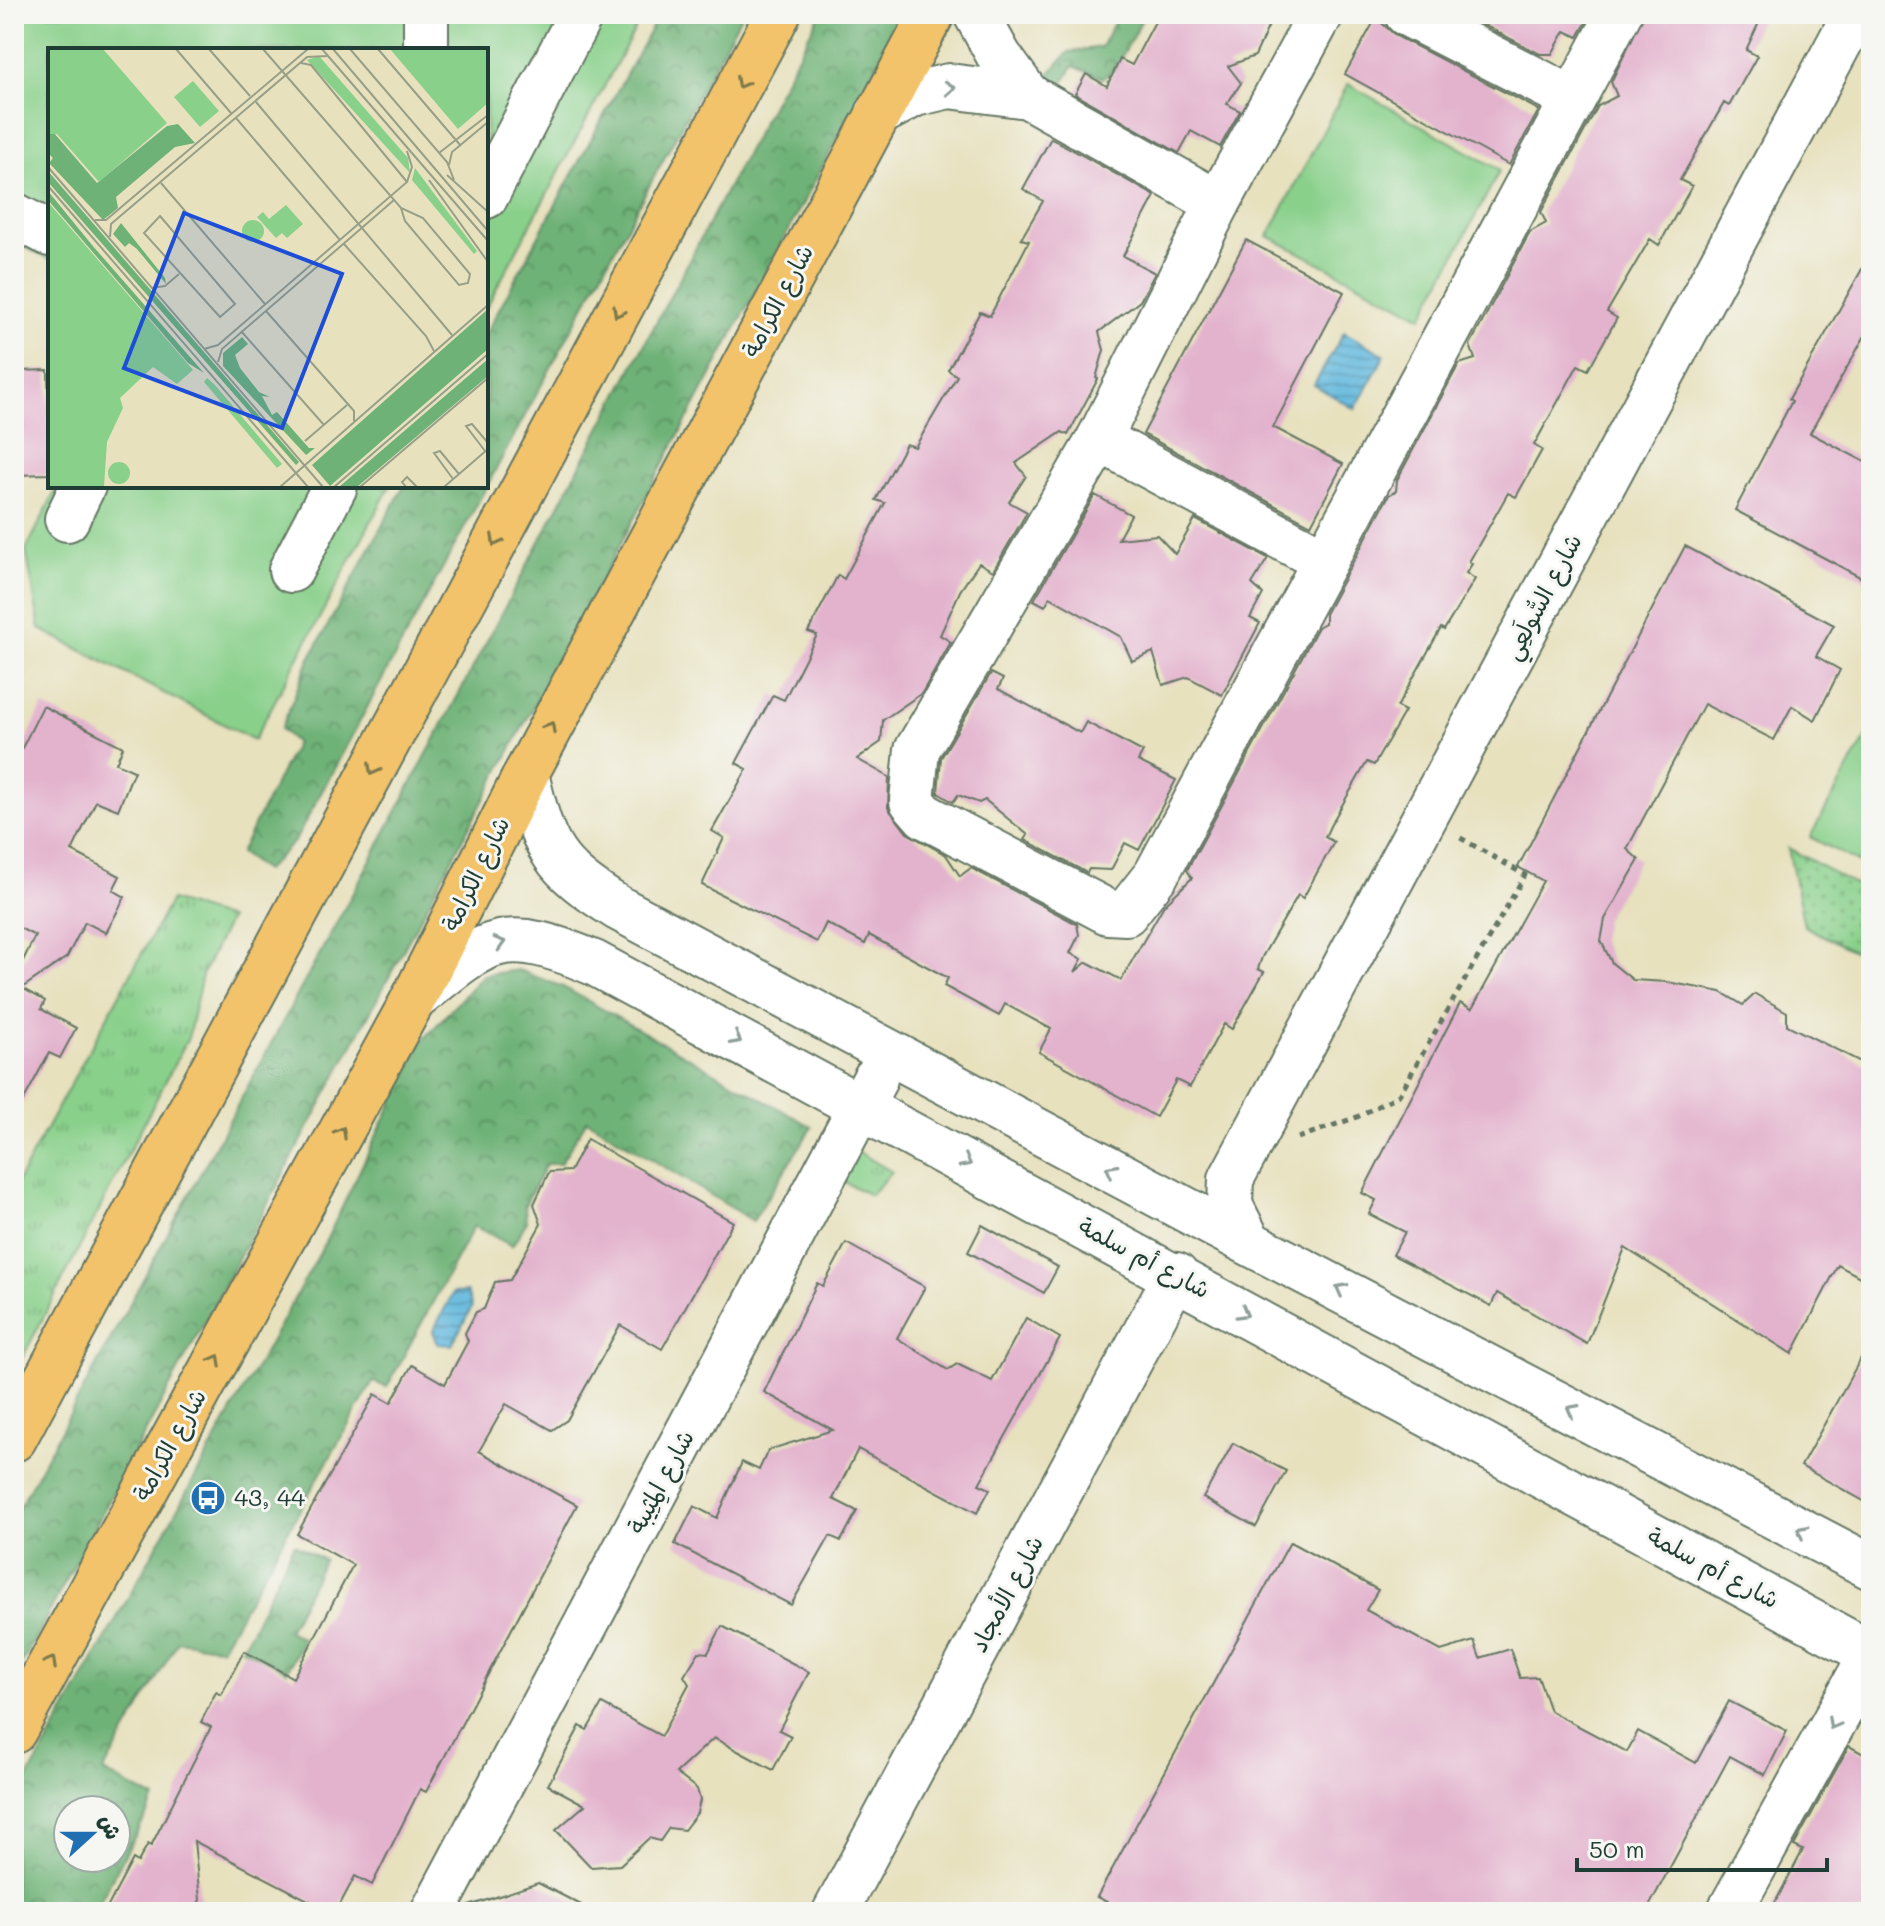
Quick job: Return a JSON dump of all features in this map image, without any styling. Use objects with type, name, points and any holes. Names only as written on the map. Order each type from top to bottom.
[{"type":"main road","points":[[14,1439],[778,14]]},
{"type":"main road","name":"شارع الكرامة","points":[[14,1731],[413,1000],[526,774],[932,14]]},
{"type":"street","points":[[426,14],[426,48]]},
{"type":"street","points":[[488,192],[581,14]]},
{"type":"street","points":[[976,14],[999,56],[1028,96]]},
{"type":"street","points":[[1321,14],[1218,203],[1099,439],[917,750],[912,801],[925,816],[1108,912],[1126,913],[1156,875],[1619,14]]},
{"type":"street","points":[[1407,14],[1573,99]]},
{"type":"street","name":"شارع السُّولَعِي","points":[[1231,1179],[1855,14]]},
{"type":"street","points":[[878,114],[915,94],[949,86],[1028,96],[1218,203]]},
{"type":"street","points":[[14,215],[48,233]]},
{"type":"street","points":[[1099,439],[1325,561]]},
{"type":"street","points":[[291,570],[334,488]]},
{"type":"street","points":[[526,774],[537,823],[559,865],[586,887],[1162,1197],[1871,1567]]},
{"type":"street","name":"شارع أم سلمة","points":[[413,1000],[472,952],[513,939],[555,946],[594,963],[1176,1275],[1871,1655]]},
{"type":"street","name":"شارع المِثِيبة","points":[[433,1912],[889,1052]]},
{"type":"street","points":[[1162,1197],[1186,1194],[1231,1179],[1230,1205],[1248,1241]]},
{"type":"street","name":"شارع الأمجاد","points":[[835,1912],[1176,1275]]},
{"type":"street","points":[[1729,1912],[1871,1655]]},
{"type":"green space","points":[[14,14],[643,14],[488,304],[488,48],[48,48],[48,259],[14,242]]},
{"type":"green space","points":[[659,14],[742,14],[488,484],[488,329]]},
{"type":"green space","points":[[820,14],[904,14],[14,1678],[14,1517],[369,863]]},
{"type":"green space","points":[[1119,14],[1145,14],[1116,67],[1103,78],[1073,66],[1054,98],[1049,74],[1069,52],[1101,47]]},
{"type":"green space","points":[[1348,84],[1500,170],[1422,317],[1268,236]]},
{"type":"green space","points":[[57,488],[389,488],[254,740],[40,629],[26,550]]},
{"type":"green space","points":[[403,488],[486,488],[295,841],[265,871],[240,853],[296,743],[281,729],[309,660]]},
{"type":"green space","points":[[1871,729],[1871,869],[1810,837]]},
{"type":"green space","points":[[1788,848],[1871,893],[1871,960],[1804,926]]},
{"type":"green space","points":[[171,900],[229,919],[202,975],[188,1038],[14,1374],[14,1188]]},
{"type":"green space","points":[[518,970],[563,987],[812,1127],[753,1221],[587,1120],[560,1164],[546,1164],[525,1205],[526,1223],[512,1246],[474,1226],[387,1387],[373,1382],[221,1648],[178,1641],[103,1772],[155,1799],[132,1842],[132,1794],[52,1794],[52,1874],[115,1874],[94,1912],[14,1912],[14,1803],[322,1249],[422,1041],[483,975]]},
{"type":"green space","points":[[857,1151],[892,1172],[870,1195],[846,1183],[840,1172]]},
{"type":"green space","points":[[294,1544],[324,1560],[288,1631],[303,1639],[287,1671],[242,1648]]},
{"type":"water","points":[[1344,332],[1385,355],[1355,409],[1314,385]]},
{"type":"water","points":[[467,1292],[472,1307],[452,1345],[438,1344],[433,1331],[453,1293]]},
{"type":"building","points":[[1159,14],[1274,14],[1255,56],[1228,66],[1241,83],[1227,104],[1240,111],[1220,147],[1191,131],[1179,153],[1075,94],[1086,74],[1107,86],[1120,59],[1132,65]]},
{"type":"building","points":[[1475,14],[1591,14],[1578,37],[1565,31],[1552,54],[1540,54],[1472,19]]},
{"type":"building","points":[[1644,14],[1763,14],[1746,50],[1757,56],[1729,106],[1724,103],[1680,180],[1692,186],[1659,245],[1650,239],[1607,312],[1617,318],[1588,370],[1578,365],[1534,445],[1542,450],[1516,497],[1508,493],[1469,562],[1472,564],[1466,573],[1475,579],[1444,630],[1441,628],[1397,707],[1405,711],[1374,765],[1367,762],[1330,826],[1325,837],[1334,842],[1303,898],[1298,895],[1262,957],[1258,969],[1264,972],[1232,1029],[1224,1024],[1190,1087],[1176,1080],[1156,1117],[1039,1052],[1051,1029],[1005,1004],[999,1016],[944,986],[948,978],[869,935],[865,944],[826,923],[817,942],[702,885],[724,838],[712,831],[747,769],[736,763],[773,695],[784,700],[817,635],[808,632],[838,575],[844,579],[885,503],[876,500],[906,444],[915,447],[957,376],[948,370],[980,312],[990,316],[1029,241],[1021,239],[1043,201],[1023,189],[1051,138],[1155,196],[1123,256],[1155,273],[1140,301],[1099,332],[1104,350],[1098,379],[1068,435],[1062,432],[1016,463],[1026,476],[1009,502],[1027,512],[993,571],[979,563],[960,591],[940,635],[951,642],[922,693],[883,720],[881,742],[857,759],[889,777],[888,808],[907,833],[946,855],[960,876],[971,868],[1077,924],[1079,935],[1070,953],[1082,959],[1075,972],[1087,962],[1121,980],[1164,905],[1192,878],[1187,870],[1318,627],[1325,623],[1325,614],[1389,495],[1396,491],[1397,480],[1459,364],[1475,359],[1470,345],[1530,232],[1546,223],[1541,212],[1598,106],[1617,96],[1611,82]]},
{"type":"building","points":[[1376,18],[1396,36],[1539,110],[1509,165],[1345,74]]},
{"type":"building","points":[[1246,240],[1344,292],[1273,427],[1343,464],[1311,525],[1143,434]]},
{"type":"building","points":[[1871,253],[1871,325],[1810,433],[1871,465],[1871,583],[1735,510],[1792,401],[1789,399]]},
{"type":"building","points":[[48,370],[48,474],[14,475],[14,388],[19,371]]},
{"type":"building","points":[[1095,495],[1131,515],[1118,539],[1157,535],[1175,554],[1195,519],[1268,558],[1252,584],[1263,594],[1250,618],[1260,623],[1222,695],[1188,677],[1163,685],[1153,652],[1132,661],[1121,637],[1050,597],[1045,606],[1034,600]]},
{"type":"building","points":[[1685,546],[1834,625],[1816,656],[1840,670],[1815,720],[1792,706],[1774,740],[1704,704],[1627,849],[1639,860],[1605,919],[1601,941],[1612,963],[1633,980],[1667,982],[1721,992],[1743,1005],[1755,994],[1787,1012],[1787,1025],[1871,1067],[1871,1283],[1838,1265],[1792,1354],[1625,1248],[1587,1344],[1497,1293],[1491,1306],[1393,1255],[1405,1232],[1369,1214],[1376,1200],[1362,1193],[1460,1003],[1472,1009],[1543,881],[1518,867]]},
{"type":"building","points":[[991,673],[1003,679],[998,689],[1080,733],[1086,722],[1143,752],[1138,761],[1176,780],[1139,850],[1125,843],[1111,870],[1089,869],[1087,873],[1025,840],[1028,835],[985,800],[979,803],[958,795],[953,802],[938,793],[941,758]]},
{"type":"building","points":[[43,706],[123,747],[116,763],[134,771],[118,810],[96,801],[72,851],[120,876],[113,890],[125,897],[106,933],[85,922],[67,957],[22,988],[45,1001],[41,1009],[76,1028],[60,1058],[49,1053],[14,1118],[14,979],[35,936],[14,925],[14,764]]},
{"type":"building","points":[[587,1139],[733,1222],[662,1349],[620,1325],[567,1420],[552,1430],[506,1404],[479,1451],[577,1505],[426,1792],[420,1789],[372,1885],[355,1876],[336,1912],[331,1912],[194,1841],[200,1900],[193,1912],[105,1912],[125,1874],[132,1874],[133,1859],[138,1862],[148,1844],[151,1846],[211,1727],[201,1722],[216,1692],[221,1695],[244,1651],[293,1678],[353,1565],[297,1534],[375,1394],[391,1403],[412,1365],[445,1384],[468,1341],[465,1333],[476,1312],[484,1309],[495,1282],[510,1280],[541,1224],[534,1204],[549,1172],[570,1171]]},
{"type":"building","points":[[982,1225],[1058,1267],[1044,1293],[968,1252]]},
{"type":"building","points":[[846,1243],[925,1287],[897,1338],[948,1370],[957,1364],[992,1381],[1026,1318],[1060,1338],[979,1484],[990,1489],[977,1513],[858,1449],[833,1499],[857,1511],[841,1541],[830,1536],[791,1605],[675,1544],[694,1506],[717,1518],[742,1462],[759,1470],[768,1450],[833,1430],[764,1392],[817,1283],[823,1286]]},
{"type":"building","points":[[1871,1340],[1871,1505],[1801,1466]]},
{"type":"building","points":[[1233,1443],[1286,1471],[1256,1527],[1203,1498]]},
{"type":"building","points":[[1290,1542],[1378,1590],[1366,1610],[1441,1651],[1474,1641],[1480,1658],[1510,1649],[1520,1678],[1538,1677],[1550,1711],[1627,1752],[1638,1731],[1696,1763],[1729,1701],[1787,1731],[1765,1775],[1730,1756],[1646,1912],[1126,1912],[1097,1897]]},
{"type":"building","points":[[722,1626],[809,1672],[779,1730],[791,1736],[773,1770],[714,1738],[676,1773],[697,1789],[700,1800],[697,1813],[684,1830],[669,1828],[660,1841],[649,1838],[620,1865],[591,1867],[556,1830],[585,1805],[548,1785],[580,1726],[587,1730],[602,1704],[661,1736],[689,1684],[684,1676],[699,1652],[708,1653]]},
{"type":"building","points":[[1849,1746],[1871,1758],[1871,1912],[1770,1912],[1803,1850],[1794,1846]]},
{"type":"building","points":[[538,1883],[595,1912],[467,1912],[466,1907]]},
{"type":"place","name":"43, 44","points":[[208,1498]]}]
